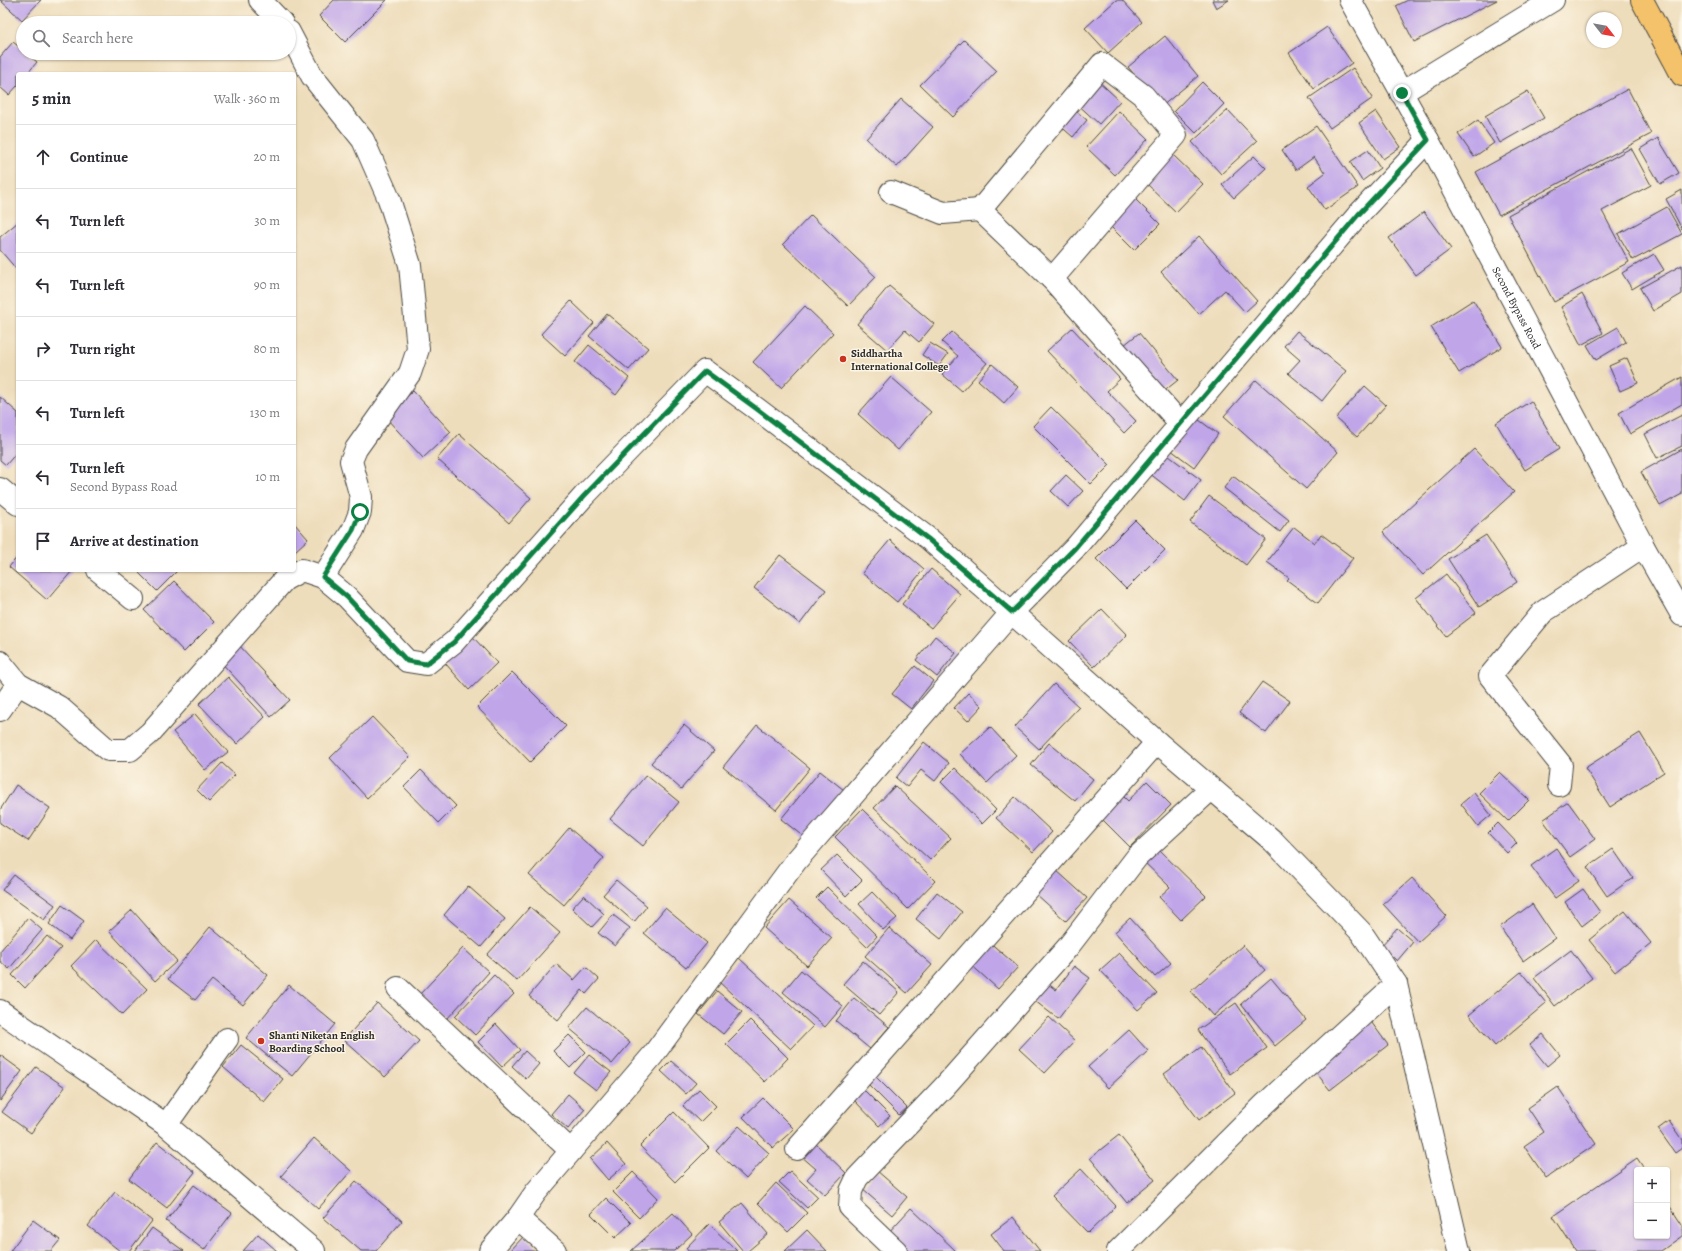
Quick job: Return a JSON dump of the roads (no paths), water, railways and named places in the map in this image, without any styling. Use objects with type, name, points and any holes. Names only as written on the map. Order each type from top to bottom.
[{"type":"main road","points":[[1642,0],[1682,74]]},
{"type":"street","points":[[260,0],[275,16]]},
{"type":"street","name":"Second Bypass Road","points":[[1350,0],[1428,140],[1643,546],[1682,615]]},
{"type":"street","points":[[1402,93],[1553,0]]},
{"type":"street","points":[[296,45],[312,76],[363,140],[389,199],[410,265],[418,349],[410,373],[356,449],[351,461],[361,497],[360,512],[353,530],[323,577]]},
{"type":"street","points":[[891,192],[943,213],[980,210],[1102,64],[1144,96],[1176,135],[1052,280]]},
{"type":"street","points":[[490,1251],[518,1218],[536,1192],[653,1055],[796,861],[1012,612],[1075,548],[1358,215],[1428,140]]},
{"type":"street","points":[[980,210],[1052,280],[1180,424]]},
{"type":"street","points":[[0,662],[18,684],[59,707],[108,750],[130,750],[150,733],[284,580],[302,570],[323,577],[347,597],[407,661],[426,664],[454,642],[584,496],[705,371],[928,539],[1157,742],[1273,842],[1361,932],[1396,984],[1460,1251]]},
{"type":"street","points":[[0,489],[16,502]]},
{"type":"street","points":[[1559,785],[1561,765],[1490,676],[1543,612],[1643,546]]},
{"type":"street","points":[[100,572],[133,599]]},
{"type":"street","points":[[0,710],[18,684]]},
{"type":"street","points":[[797,1150],[1157,742]]},
{"type":"street","points":[[896,1251],[850,1208],[851,1191],[857,1178],[945,1086],[1068,947],[1137,857],[1211,789]]},
{"type":"street","points":[[1118,1251],[1265,1104],[1396,984]]},
{"type":"street","points":[[398,988],[571,1151]]},
{"type":"street","points":[[0,1011],[166,1125],[314,1251]]},
{"type":"street","points":[[166,1125],[227,1039]]},
{"type":"street","points":[[518,1218],[555,1251]]},
{"type":"place","name":"Siddhartha International College","points":[[843,359]]},
{"type":"place","name":"Shanti Niketan English Boarding School","points":[[261,1041]]}]
